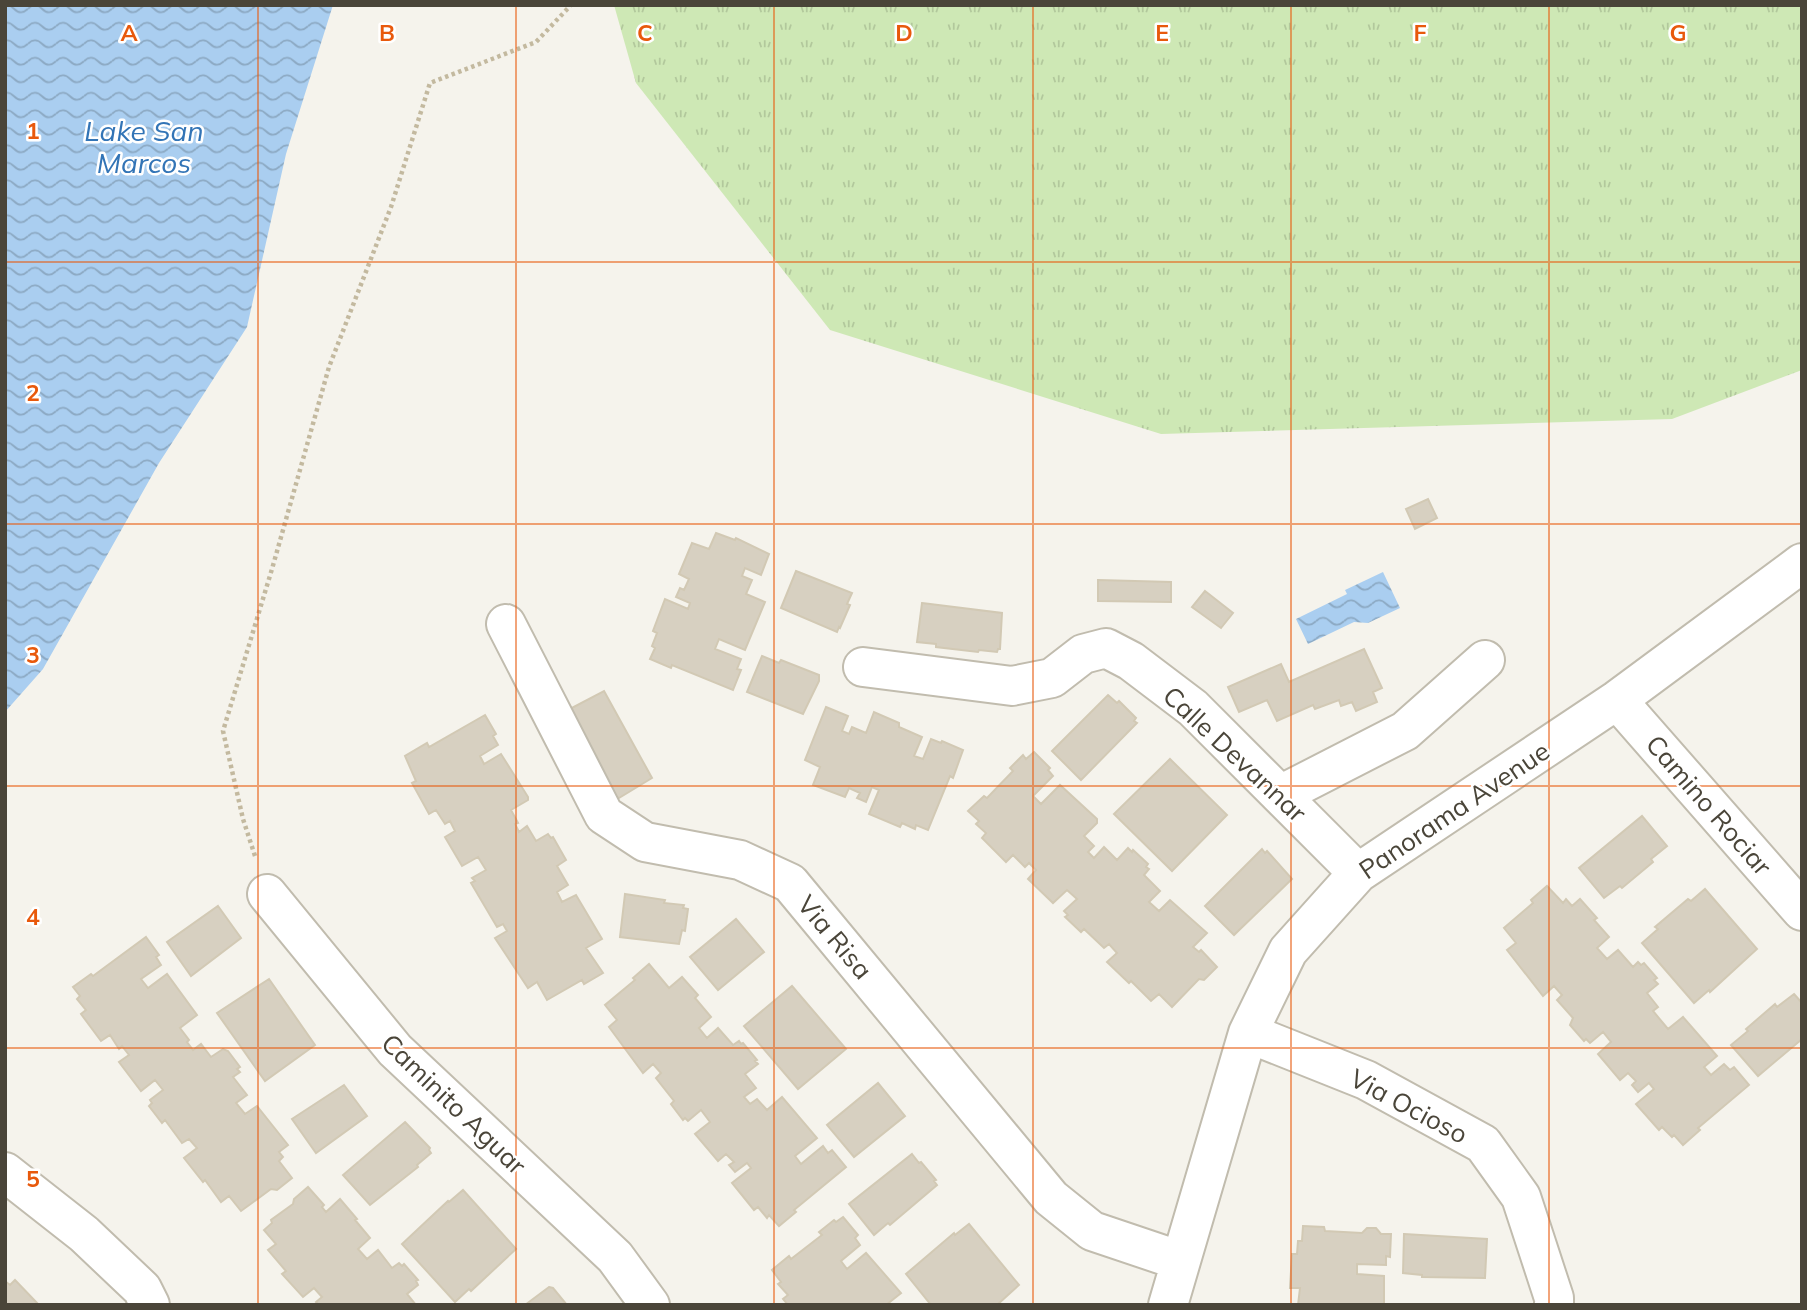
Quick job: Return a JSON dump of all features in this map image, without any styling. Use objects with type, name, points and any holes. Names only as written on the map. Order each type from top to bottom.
[{"type":"street","name":"Panorama Avenue","points":[[1168,1305],[1248,1033],[1288,951],[1358,873],[1617,699],[1802,563]]},
{"type":"street","name":"Via Risa","points":[[506,624],[604,815],[645,842],[740,860],[790,883],[1051,1198],[1092,1231],[1181,1261]]},
{"type":"street","name":"Calle Devannar","points":[[863,667],[1012,686],[1052,678],[1083,654],[1106,648],[1131,662],[1193,708],[1358,873]]},
{"type":"street","points":[[1280,795],[1405,731],[1485,660]]},
{"type":"street","name":"Camino Rociar","points":[[1617,699],[1802,911]]},
{"type":"street","name":"Caminito Aguar","points":[[267,894],[395,1050],[615,1257],[650,1305]]},
{"type":"street","name":"Via Ocioso","points":[[1248,1033],[1366,1080],[1483,1144],[1521,1197],[1554,1305]]},
{"type":"street","points":[[5,1172],[84,1234],[142,1289],[150,1305]]},
{"type":"path","points":[[267,894],[243,819],[223,732],[329,367],[390,207],[430,83],[536,42],[571,5]]},
{"type":"green space","points":[[614,5],[1802,5],[1802,370],[1672,419],[1161,434],[830,330],[636,83]]},
{"type":"water","name":"Lake San Marcos","points":[[5,5],[333,5],[286,154],[247,327],[159,463],[43,669],[5,712]]},
{"type":"water","points":[[1383,572],[1400,608],[1368,623],[1354,622],[1308,644],[1296,619],[1347,594],[1345,590]]},
{"type":"building","points":[[1428,499],[1437,518],[1415,529],[1406,509]]},
{"type":"building","points":[[716,533],[735,540],[736,538],[769,554],[761,575],[745,568],[742,576],[752,580],[746,594],[765,602],[745,650],[719,639],[715,649],[741,659],[737,669],[741,670],[733,690],[650,659],[657,633],[653,631],[665,599],[688,609],[690,603],[676,597],[680,588],[684,590],[689,579],[679,574],[692,543],[709,549]]},
{"type":"building","points":[[796,571],[852,593],[847,604],[850,605],[837,632],[781,608]]},
{"type":"building","points":[[1098,580],[1171,582],[1171,602],[1098,601]]},
{"type":"building","points":[[1205,591],[1233,613],[1221,628],[1192,607]]},
{"type":"building","points":[[922,603],[1002,613],[1000,649],[997,652],[978,652],[917,642]]},
{"type":"building","points":[[1364,649],[1382,688],[1373,692],[1377,702],[1356,711],[1352,702],[1341,706],[1339,700],[1315,709],[1313,705],[1277,721],[1267,700],[1239,712],[1228,687],[1281,664],[1289,682]]},
{"type":"building","points":[[762,656],[779,663],[781,660],[819,675],[819,681],[803,714],[747,692]]},
{"type":"building","points":[[604,691],[652,778],[619,798],[568,710]]},
{"type":"building","points":[[1108,695],[1117,703],[1119,701],[1136,718],[1134,721],[1137,723],[1081,780],[1052,751]]},
{"type":"building","points":[[826,707],[848,716],[842,731],[849,734],[852,727],[866,733],[874,712],[899,723],[899,727],[922,737],[914,756],[923,759],[931,739],[963,750],[928,830],[916,825],[915,829],[902,823],[900,827],[869,814],[879,790],[872,787],[866,802],[857,798],[860,793],[849,788],[845,797],[813,785],[820,767],[805,760]]},
{"type":"building","points":[[485,715],[496,734],[493,736],[498,745],[480,756],[484,764],[501,754],[528,797],[528,800],[511,810],[518,823],[515,824],[519,832],[527,826],[536,841],[548,834],[553,837],[566,860],[557,866],[568,885],[557,892],[562,902],[576,895],[602,939],[586,948],[603,973],[584,984],[582,980],[547,1000],[537,982],[528,988],[495,938],[507,931],[503,924],[497,927],[471,883],[475,881],[472,878],[486,870],[478,857],[462,866],[445,837],[455,831],[450,821],[445,824],[436,810],[429,814],[412,783],[416,781],[405,756],[427,743],[429,747]]},
{"type":"building","points":[[1034,752],[1050,768],[1048,770],[1053,776],[1033,796],[1041,804],[1060,785],[1097,819],[1097,823],[1084,836],[1094,846],[1088,852],[1094,858],[1104,847],[1117,860],[1128,848],[1132,852],[1133,850],[1148,864],[1146,867],[1149,869],[1144,875],[1160,891],[1149,902],[1159,911],[1170,900],[1207,933],[1193,947],[1199,952],[1201,950],[1217,967],[1204,980],[1199,979],[1172,1007],[1159,994],[1151,1001],[1131,981],[1129,983],[1107,962],[1117,953],[1109,944],[1104,948],[1084,929],[1081,932],[1065,917],[1068,915],[1064,911],[1077,899],[1067,890],[1053,903],[1028,879],[1036,870],[1029,863],[1025,867],[1013,855],[1006,862],[982,838],[986,833],[976,824],[979,821],[968,811],[984,796],[987,798],[1013,771],[1010,768],[1023,755],[1026,759]]},
{"type":"building","points":[[1170,759],[1227,815],[1172,871],[1114,814]]},
{"type":"building","points":[[1642,816],[1667,846],[1651,859],[1653,862],[1622,888],[1620,886],[1604,898],[1579,868]]},
{"type":"building","points":[[1262,849],[1265,853],[1267,851],[1292,879],[1234,935],[1205,906]]},
{"type":"building","points":[[1547,886],[1563,903],[1566,899],[1572,906],[1580,899],[1597,918],[1594,920],[1609,937],[1597,948],[1607,959],[1618,950],[1633,967],[1638,962],[1641,965],[1644,963],[1657,978],[1654,980],[1658,984],[1647,993],[1658,1007],[1653,1011],[1668,1029],[1683,1017],[1717,1056],[1704,1067],[1711,1075],[1724,1064],[1730,1070],[1734,1067],[1749,1085],[1698,1128],[1700,1130],[1683,1145],[1662,1127],[1659,1130],[1636,1104],[1654,1089],[1649,1083],[1638,1092],[1632,1085],[1636,1081],[1628,1073],[1620,1080],[1598,1054],[1611,1042],[1603,1032],[1590,1043],[1586,1039],[1584,1041],[1570,1025],[1573,1018],[1557,1000],[1562,995],[1554,986],[1543,996],[1507,950],[1516,943],[1504,928],[1533,903],[1531,900]]},
{"type":"building","points":[[1705,889],[1757,949],[1694,1003],[1642,943],[1658,929],[1655,927],[1688,899],[1691,901]]},
{"type":"building","points":[[625,894],[684,905],[683,908],[688,909],[685,931],[682,930],[679,944],[620,937]]},
{"type":"building","points":[[218,906],[241,938],[191,976],[167,942]]},
{"type":"building","points":[[736,919],[764,952],[718,990],[690,957]]},
{"type":"building","points":[[146,937],[159,955],[156,957],[161,965],[141,979],[148,988],[167,974],[197,1015],[180,1028],[189,1040],[187,1042],[193,1050],[201,1044],[211,1057],[223,1049],[228,1051],[240,1067],[237,1069],[240,1072],[233,1077],[247,1095],[236,1103],[245,1114],[257,1106],[288,1145],[279,1152],[283,1157],[279,1161],[292,1178],[277,1190],[271,1189],[241,1211],[229,1196],[221,1202],[205,1180],[203,1182],[184,1158],[197,1148],[189,1139],[182,1143],[165,1120],[162,1123],[149,1106],[152,1103],[150,1100],[163,1090],[155,1080],[141,1091],[119,1062],[129,1055],[122,1046],[119,1049],[110,1035],[101,1041],[81,1014],[86,1010],[77,999],[80,996],[73,987],[91,974],[93,976]]},
{"type":"building","points":[[649,964],[669,988],[682,977],[698,995],[695,998],[711,1017],[699,1028],[707,1038],[718,1028],[733,1045],[739,1041],[743,1043],[757,1060],[755,1061],[758,1064],[745,1074],[756,1088],[744,1097],[750,1104],[757,1099],[767,1110],[782,1097],[817,1138],[795,1156],[801,1164],[823,1146],[828,1153],[832,1150],[846,1167],[779,1226],[769,1215],[767,1218],[758,1207],[754,1210],[732,1183],[751,1168],[747,1163],[735,1172],[729,1165],[734,1162],[726,1154],[718,1161],[695,1134],[710,1122],[701,1110],[688,1121],[685,1118],[683,1120],[671,1104],[674,1101],[656,1078],[661,1073],[653,1064],[643,1073],[609,1027],[617,1020],[605,1005],[635,980],[633,978]]},
{"type":"building","points":[[269,979],[315,1045],[265,1081],[217,1013]]},
{"type":"building","points":[[792,986],[846,1049],[798,1089],[744,1026]]},
{"type":"building","points":[[1794,994],[1802,1003],[1802,1039],[1758,1076],[1731,1045],[1775,1004],[1777,1007]]},
{"type":"building","points":[[878,1083],[905,1116],[854,1157],[827,1125]]},
{"type":"building","points":[[344,1085],[367,1116],[316,1153],[292,1119]]},
{"type":"building","points":[[405,1122],[430,1148],[431,1153],[418,1167],[370,1205],[343,1175]]},
{"type":"building","points":[[912,1154],[936,1180],[934,1181],[937,1185],[890,1225],[888,1223],[874,1235],[849,1204]]},
{"type":"building","points":[[308,1187],[324,1205],[322,1207],[326,1212],[340,1199],[357,1219],[355,1220],[370,1238],[358,1249],[367,1259],[378,1250],[392,1268],[399,1263],[402,1266],[404,1264],[418,1280],[418,1285],[407,1294],[416,1305],[319,1305],[316,1302],[322,1297],[314,1288],[303,1297],[282,1274],[286,1271],[268,1250],[276,1244],[264,1230],[272,1223],[271,1220],[293,1204],[294,1199]]},
{"type":"building","points":[[463,1190],[516,1249],[471,1291],[469,1289],[455,1302],[402,1244]]},
{"type":"building","points":[[843,1217],[858,1235],[855,1238],[860,1245],[841,1261],[847,1269],[866,1253],[901,1293],[886,1305],[788,1305],[783,1299],[788,1295],[778,1284],[781,1282],[772,1270],[822,1235],[819,1232],[834,1220],[836,1222]]},
{"type":"building","points":[[969,1224],[1019,1285],[997,1305],[931,1305],[906,1274],[954,1233],[955,1235]]},
{"type":"building","points":[[1303,1226],[1324,1227],[1325,1231],[1362,1233],[1367,1228],[1376,1228],[1381,1234],[1391,1234],[1390,1257],[1386,1256],[1386,1265],[1357,1264],[1357,1274],[1384,1276],[1384,1305],[1298,1305],[1300,1288],[1290,1288],[1292,1254],[1297,1254],[1298,1241],[1302,1241]]},
{"type":"building","points":[[1404,1234],[1487,1239],[1485,1278],[1422,1277],[1403,1273]]},
{"type":"building","points":[[15,1280],[39,1305],[5,1305],[5,1281],[10,1285]]},
{"type":"building","points":[[549,1287],[553,1288],[567,1305],[525,1305]]}]
